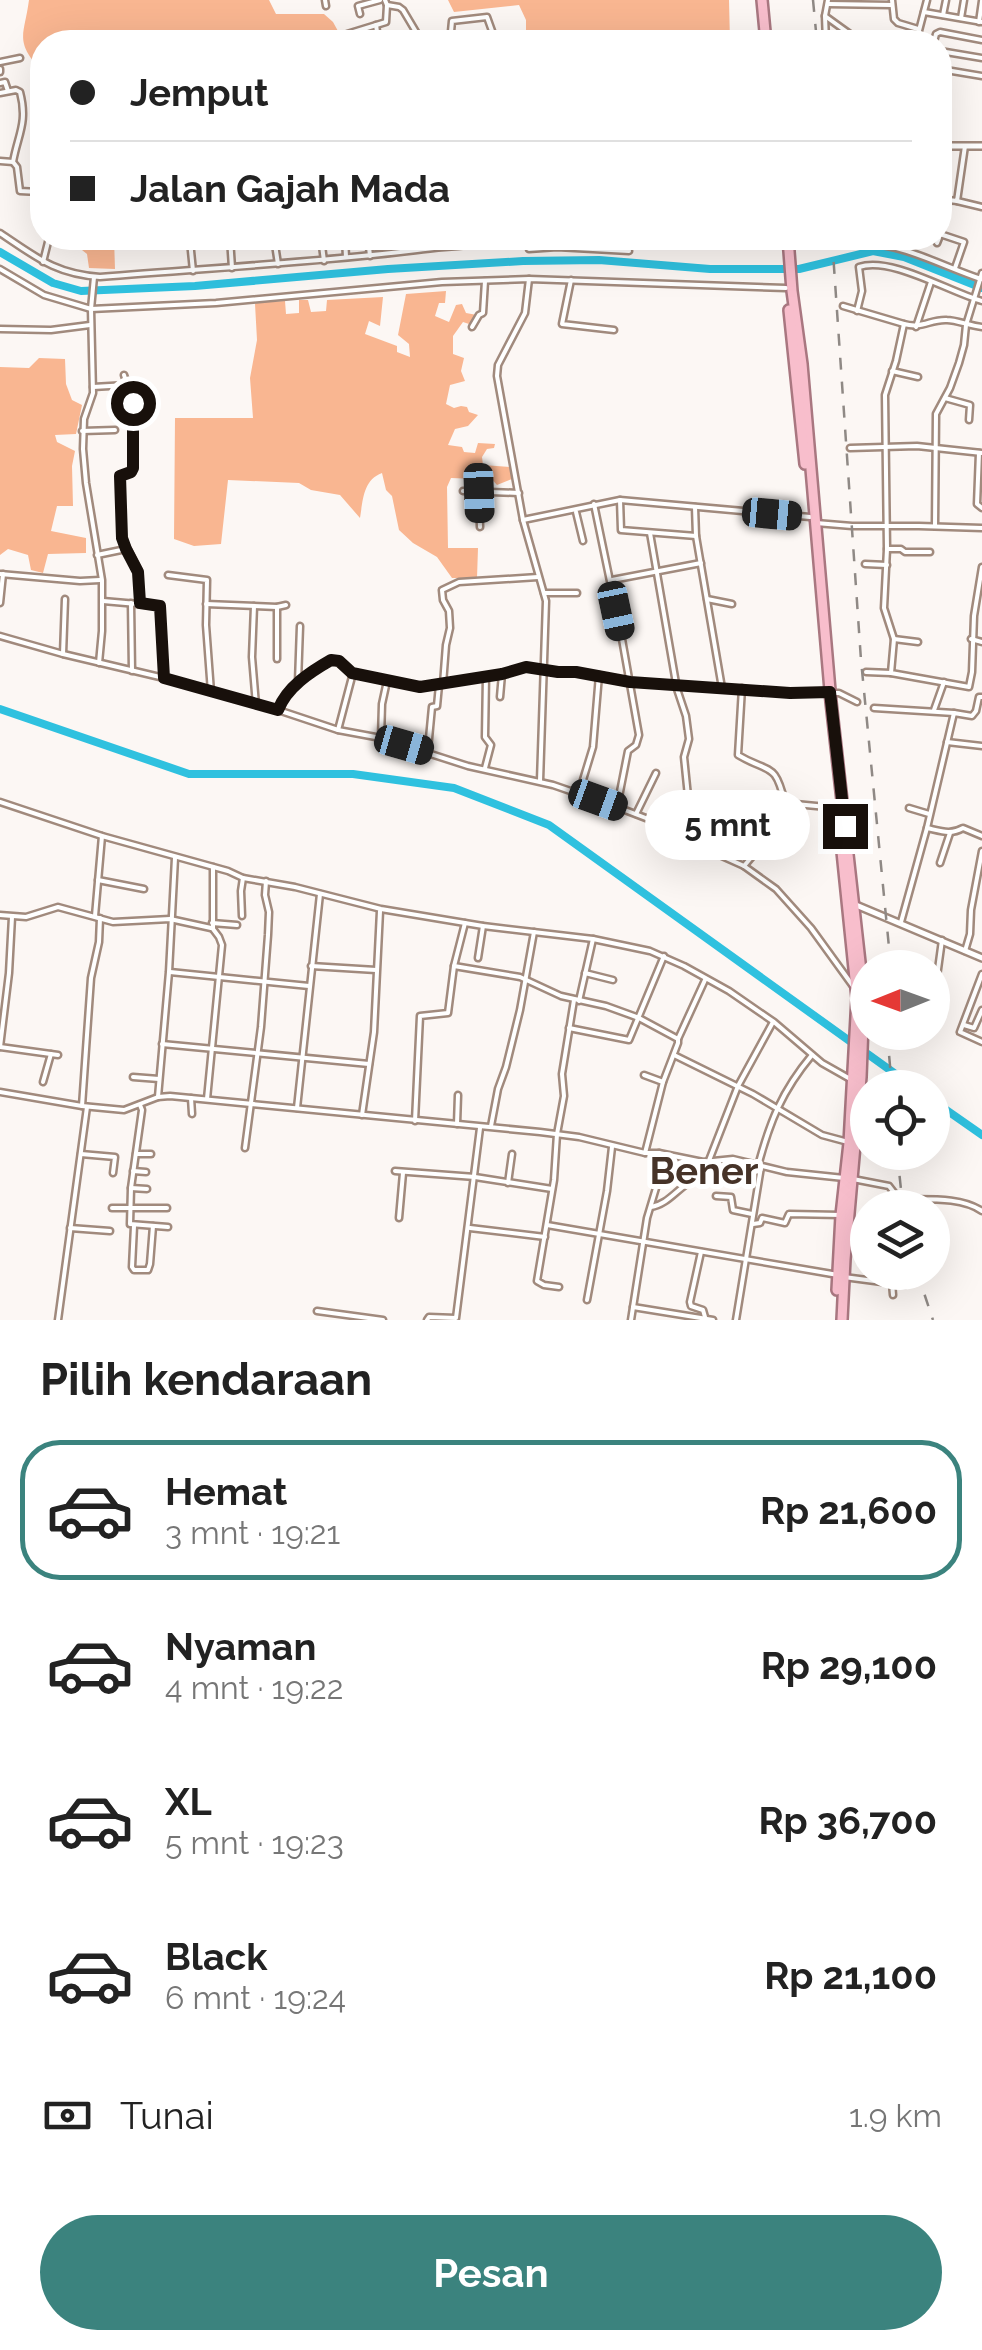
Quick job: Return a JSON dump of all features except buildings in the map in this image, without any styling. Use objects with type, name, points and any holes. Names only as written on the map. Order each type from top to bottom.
[{"type":"highway","points":[[765,0],[767,30]]},
{"type":"highway","points":[[787,250],[802,364],[837,808],[851,903]]},
{"type":"highway","points":[[828,697],[855,950]]},
{"type":"highway","points":[[841,1276],[841,1215],[849,1185],[850,1134]]},
{"type":"highway","points":[[839,1320],[850,1170]]},
{"type":"street","points":[[826,30],[828,2],[892,2],[894,19],[918,29],[927,0]]},
{"type":"street","points":[[943,16],[946,0]]},
{"type":"street","points":[[961,18],[964,0]]},
{"type":"street","points":[[924,12],[980,22],[982,1]]},
{"type":"street","points":[[360,30],[386,22],[384,2]]},
{"type":"street","points":[[360,14],[358,6],[384,2],[401,8],[415,30]]},
{"type":"street","points":[[826,16],[845,30]]},
{"type":"street","points":[[451,30],[452,21],[486,17],[492,30]]},
{"type":"street","points":[[376,25],[377,30]]},
{"type":"street","points":[[952,34],[982,40]]},
{"type":"street","points":[[952,53],[982,58]]},
{"type":"street","points":[[0,68],[20,58]]},
{"type":"street","points":[[952,71],[982,76]]},
{"type":"street","points":[[0,83],[6,82],[8,91]]},
{"type":"street","points":[[0,93],[20,91],[24,107],[13,162]]},
{"type":"street","points":[[952,146],[982,146]]},
{"type":"street","points":[[957,201],[965,146]]},
{"type":"street","points":[[0,161],[13,162],[20,191],[30,191]]},
{"type":"street","points":[[952,200],[982,207]]},
{"type":"street","points":[[0,233],[43,262],[94,279],[392,250]]},
{"type":"street","points":[[952,240],[964,242],[954,268]]},
{"type":"street","points":[[43,262],[46,250]]},
{"type":"street","points":[[191,250],[192,269]]},
{"type":"street","points":[[231,250],[232,265]]},
{"type":"street","points":[[276,250],[277,261]]},
{"type":"street","points":[[322,250],[323,257]]},
{"type":"street","points":[[346,250],[346,254]]},
{"type":"street","points":[[605,250],[629,251]]},
{"type":"street","points":[[902,250],[981,278],[959,363],[936,414],[935,526]]},
{"type":"street","points":[[857,311],[862,290],[860,266],[890,267],[982,301]]},
{"type":"street","points":[[0,269],[44,296],[91,307],[182,306],[375,287],[486,285],[529,279],[788,282]]},
{"type":"street","points":[[94,279],[92,401],[84,415],[82,431],[86,484],[102,580],[100,661]]},
{"type":"street","points":[[529,279],[525,313],[497,372],[523,520],[544,593],[540,782]]},
{"type":"street","points":[[571,280],[562,324],[614,330]]},
{"type":"street","points":[[916,327],[932,282]]},
{"type":"street","points":[[472,327],[483,314],[486,285]]},
{"type":"street","points":[[843,306],[916,327],[948,320],[982,327]]},
{"type":"street","points":[[891,673],[894,639],[884,608],[885,395],[904,324]]},
{"type":"street","points":[[0,329],[51,330],[91,325]]},
{"type":"street","points":[[892,371],[918,377]]},
{"type":"street","points":[[124,375],[133,403],[133,468],[120,476],[122,538],[138,572],[140,603]]},
{"type":"street","points":[[93,387],[128,385]]},
{"type":"street","points":[[945,398],[970,405],[969,420]]},
{"type":"street","points":[[82,431],[115,430]]},
{"type":"street","points":[[850,448],[918,446],[981,453],[977,504],[982,508]]},
{"type":"street","points":[[463,491],[518,493]]},
{"type":"street","points":[[479,493],[480,526]]},
{"type":"street","points":[[523,520],[620,500],[852,526],[982,528]]},
{"type":"street","points":[[620,500],[620,530],[696,536]]},
{"type":"street","points":[[594,504],[639,737],[628,751],[617,806]]},
{"type":"street","points":[[695,507],[696,536],[722,688]]},
{"type":"street","points":[[576,510],[583,541]]},
{"type":"street","points":[[650,533],[689,739],[684,757],[689,806],[684,836]]},
{"type":"street","points":[[887,548],[930,552]]},
{"type":"street","points":[[97,555],[126,549]]},
{"type":"street","points":[[610,581],[701,563]]},
{"type":"street","points":[[865,564],[887,564]]},
{"type":"street","points":[[968,686],[982,572]]},
{"type":"street","points":[[0,603],[2,574],[102,580]]},
{"type":"street","points":[[168,575],[206,578],[212,692]]},
{"type":"street","points":[[427,752],[432,707],[437,706],[450,628],[442,590],[459,582],[538,576]]},
{"type":"street","points":[[544,593],[577,592]]},
{"type":"street","points":[[706,599],[732,604]]},
{"type":"street","points":[[64,653],[65,600]]},
{"type":"street","points":[[103,601],[160,606],[164,676]]},
{"type":"street","points":[[131,603],[132,669]]},
{"type":"street","points":[[206,604],[286,606]]},
{"type":"street","points":[[254,606],[252,656],[256,704]]},
{"type":"street","points":[[276,607],[277,659]]},
{"type":"street","points":[[298,682],[300,626]]},
{"type":"street","points":[[0,636],[164,676],[338,730],[381,738],[617,806],[744,866],[776,890],[811,928],[850,982]]},
{"type":"street","points":[[894,639],[918,642]]},
{"type":"street","points":[[972,639],[982,642]]},
{"type":"street","points":[[278,710],[298,682],[331,660],[339,661],[352,673],[420,687],[526,667],[677,689],[722,688],[828,697],[839,692],[857,702]]},
{"type":"street","points":[[866,672],[968,686],[978,693],[972,716],[874,708]]},
{"type":"street","points":[[338,730],[352,673]]},
{"type":"street","points":[[500,697],[502,674]]},
{"type":"street","points":[[484,770],[491,745],[485,737],[486,676]]},
{"type":"street","points":[[579,793],[593,747],[599,677]]},
{"type":"street","points":[[381,738],[387,681]]},
{"type":"street","points":[[933,712],[944,682]]},
{"type":"street","points":[[742,691],[738,756],[772,770],[780,780],[785,803],[772,833],[744,866]]},
{"type":"street","points":[[901,922],[953,715]]},
{"type":"street","points":[[948,742],[982,746]]},
{"type":"street","points":[[636,814],[656,773]]},
{"type":"street","points":[[0,802],[243,878],[380,909],[482,926],[593,938],[664,956],[728,991],[774,1022],[812,1055],[850,1074]]},
{"type":"street","points":[[785,803],[837,808]]},
{"type":"street","points":[[909,808],[930,814]]},
{"type":"street","points":[[927,828],[950,833],[963,828],[982,836]]},
{"type":"street","points":[[706,848],[707,829]]},
{"type":"street","points":[[940,862],[950,833]]},
{"type":"street","points":[[58,1320],[85,1108],[102,836]]},
{"type":"street","points":[[964,950],[970,934],[970,910],[979,886],[982,851]]},
{"type":"street","points":[[158,1097],[175,856]]},
{"type":"street","points":[[207,1098],[222,945],[212,926],[213,867]]},
{"type":"street","points":[[242,916],[243,878]]},
{"type":"street","points":[[98,880],[144,889]]},
{"type":"street","points":[[246,1148],[269,912],[266,881]]},
{"type":"street","points":[[298,1108],[320,894]]},
{"type":"street","points":[[851,903],[982,958]]},
{"type":"street","points":[[0,915],[26,917],[58,907],[113,922],[237,924]]},
{"type":"street","points":[[362,1115],[374,1032],[380,909]]},
{"type":"street","points":[[12,917],[10,972],[0,1047],[58,1055]]},
{"type":"street","points":[[415,1121],[420,1016],[448,1013],[465,923]]},
{"type":"street","points":[[478,958],[482,926]]},
{"type":"street","points":[[492,1126],[534,932]]},
{"type":"street","points":[[559,1287],[537,1280],[564,1096],[562,1074],[568,1028],[593,938]]},
{"type":"street","points":[[941,950],[942,940]]},
{"type":"street","points":[[568,1028],[628,1041],[664,956]]},
{"type":"street","points":[[312,966],[376,970]]},
{"type":"street","points":[[454,966],[520,977],[576,1001],[639,1018],[678,1039]]},
{"type":"street","points":[[169,972],[309,986]]},
{"type":"street","points":[[585,972],[613,980]]},
{"type":"street","points":[[982,974],[960,1032],[982,1042]]},
{"type":"street","points":[[645,1153],[663,1082],[705,979]]},
{"type":"street","points":[[963,1024],[974,1028],[981,1012],[970,1008]]},
{"type":"street","points":[[708,1162],[738,1086],[774,1022]]},
{"type":"street","points":[[162,1044],[369,1064]]},
{"type":"street","points":[[44,1082],[50,1054]]},
{"type":"street","points":[[674,1055],[738,1086],[822,1135],[849,1143]]},
{"type":"street","points":[[736,1320],[766,1132],[786,1088],[812,1055]]},
{"type":"street","points":[[644,1075],[663,1082]]},
{"type":"street","points":[[133,1076],[159,1079]]},
{"type":"street","points":[[0,1092],[85,1108],[124,1110],[141,1108],[158,1097],[207,1098],[480,1128],[492,1126],[579,1137],[612,1148],[708,1162],[734,1160],[760,1169],[849,1185],[888,1186],[899,1199],[950,1201],[982,1211]]},
{"type":"street","points":[[456,1124],[458,1095]]},
{"type":"street","points":[[190,1098],[192,1114]]},
{"type":"street","points":[[141,1108],[130,1224],[168,1227]]},
{"type":"street","points":[[426,1320],[456,1318],[480,1128]]},
{"type":"street","points":[[586,1300],[608,1190],[612,1148]]},
{"type":"street","points":[[631,1320],[656,1188],[658,1153]]},
{"type":"street","points":[[80,1154],[115,1156],[113,1173]]},
{"type":"street","points":[[136,1154],[151,1154]]},
{"type":"street","points":[[508,1183],[512,1154]]},
{"type":"street","points":[[133,1171],[146,1172]]},
{"type":"street","points":[[395,1171],[475,1177],[552,1190]]},
{"type":"street","points":[[399,1218],[404,1172]]},
{"type":"street","points":[[650,1206],[666,1202],[694,1178],[704,1178]]},
{"type":"street","points":[[131,1188],[147,1189]]},
{"type":"street","points":[[716,1196],[731,1197],[733,1210],[752,1214]]},
{"type":"street","points":[[112,1208],[167,1208]]},
{"type":"street","points":[[751,1224],[760,1224],[762,1218],[785,1224],[788,1214],[841,1215]]},
{"type":"street","points":[[134,1226],[132,1267],[144,1271],[150,1264],[153,1226]]},
{"type":"street","points":[[547,1226],[850,1277]]},
{"type":"street","points":[[70,1228],[110,1231]]},
{"type":"street","points":[[469,1228],[545,1236]]},
{"type":"street","points":[[701,1252],[690,1302],[703,1310],[705,1317]]},
{"type":"street","points":[[892,1290],[892,1295]]},
{"type":"street","points":[[633,1307],[713,1320]]},
{"type":"street","points":[[317,1311],[383,1320]]},
{"type":"shaded area","points":[[29,0],[269,0],[276,14],[324,14],[337,30],[30,30],[30,56],[24,45]]},
{"type":"shaded area","points":[[448,0],[729,0],[730,30],[526,30],[519,5],[454,12]]},
{"type":"shaded area","points":[[82,250],[114,250],[115,269],[89,268],[87,254]]},
{"type":"shaded area","points":[[446,291],[445,303],[439,303],[435,316],[449,322],[456,305],[462,304],[466,313],[477,315],[472,325],[463,322],[453,336],[453,354],[464,358],[461,371],[465,381],[450,385],[446,404],[467,407],[478,415],[468,426],[455,429],[448,445],[475,453],[478,443],[495,444],[482,457],[483,465],[511,467],[512,479],[497,485],[489,476],[477,473],[476,479],[451,478],[447,487],[448,548],[478,548],[477,578],[452,578],[437,557],[399,530],[392,496],[386,490],[382,473],[367,486],[360,518],[340,495],[311,490],[299,483],[228,480],[221,544],[194,546],[174,539],[175,418],[253,418],[250,378],[257,340],[257,302],[285,301],[286,314],[299,313],[299,300],[308,300],[311,312],[326,311],[327,300],[383,297],[380,326],[369,321],[365,334],[397,346],[397,352],[410,357],[409,344],[398,335],[406,294]]},
{"type":"shaded area","points":[[39,358],[65,359],[66,384],[72,400],[82,405],[76,434],[55,435],[57,442],[75,451],[73,506],[57,506],[51,531],[86,538],[86,553],[48,554],[43,573],[31,570],[28,555],[8,549],[0,555],[0,367],[29,368]]},
{"type":"waterway","points":[[0,252],[53,283],[81,291],[523,261],[599,260],[710,269],[799,269],[873,251],[904,257],[982,288]]},
{"type":"waterway","points":[[0,709],[189,774],[353,774],[454,788],[549,825],[890,1070]]},
{"type":"waterway","points":[[950,1113],[982,1135]]},
{"type":"railway","points":[[813,0],[816,30]]},
{"type":"railway","points":[[833,250],[861,660],[889,950]]},
{"type":"railway","points":[[889,1050],[890,1070]]},
{"type":"railway","points":[[899,1170],[901,1190]]},
{"type":"railway","points":[[923,1290],[933,1320]]},
{"type":"district","name":"Bener","points":[[704,1171]]},
{"type":"route","points":[[133,403],[133,468],[120,476],[122,538],[138,572],[140,603],[160,606],[164,678],[278,710],[296,683],[331,660],[339,661],[352,673],[404,686],[430,686],[526,667],[630,682],[830,692],[845,826]]}]
